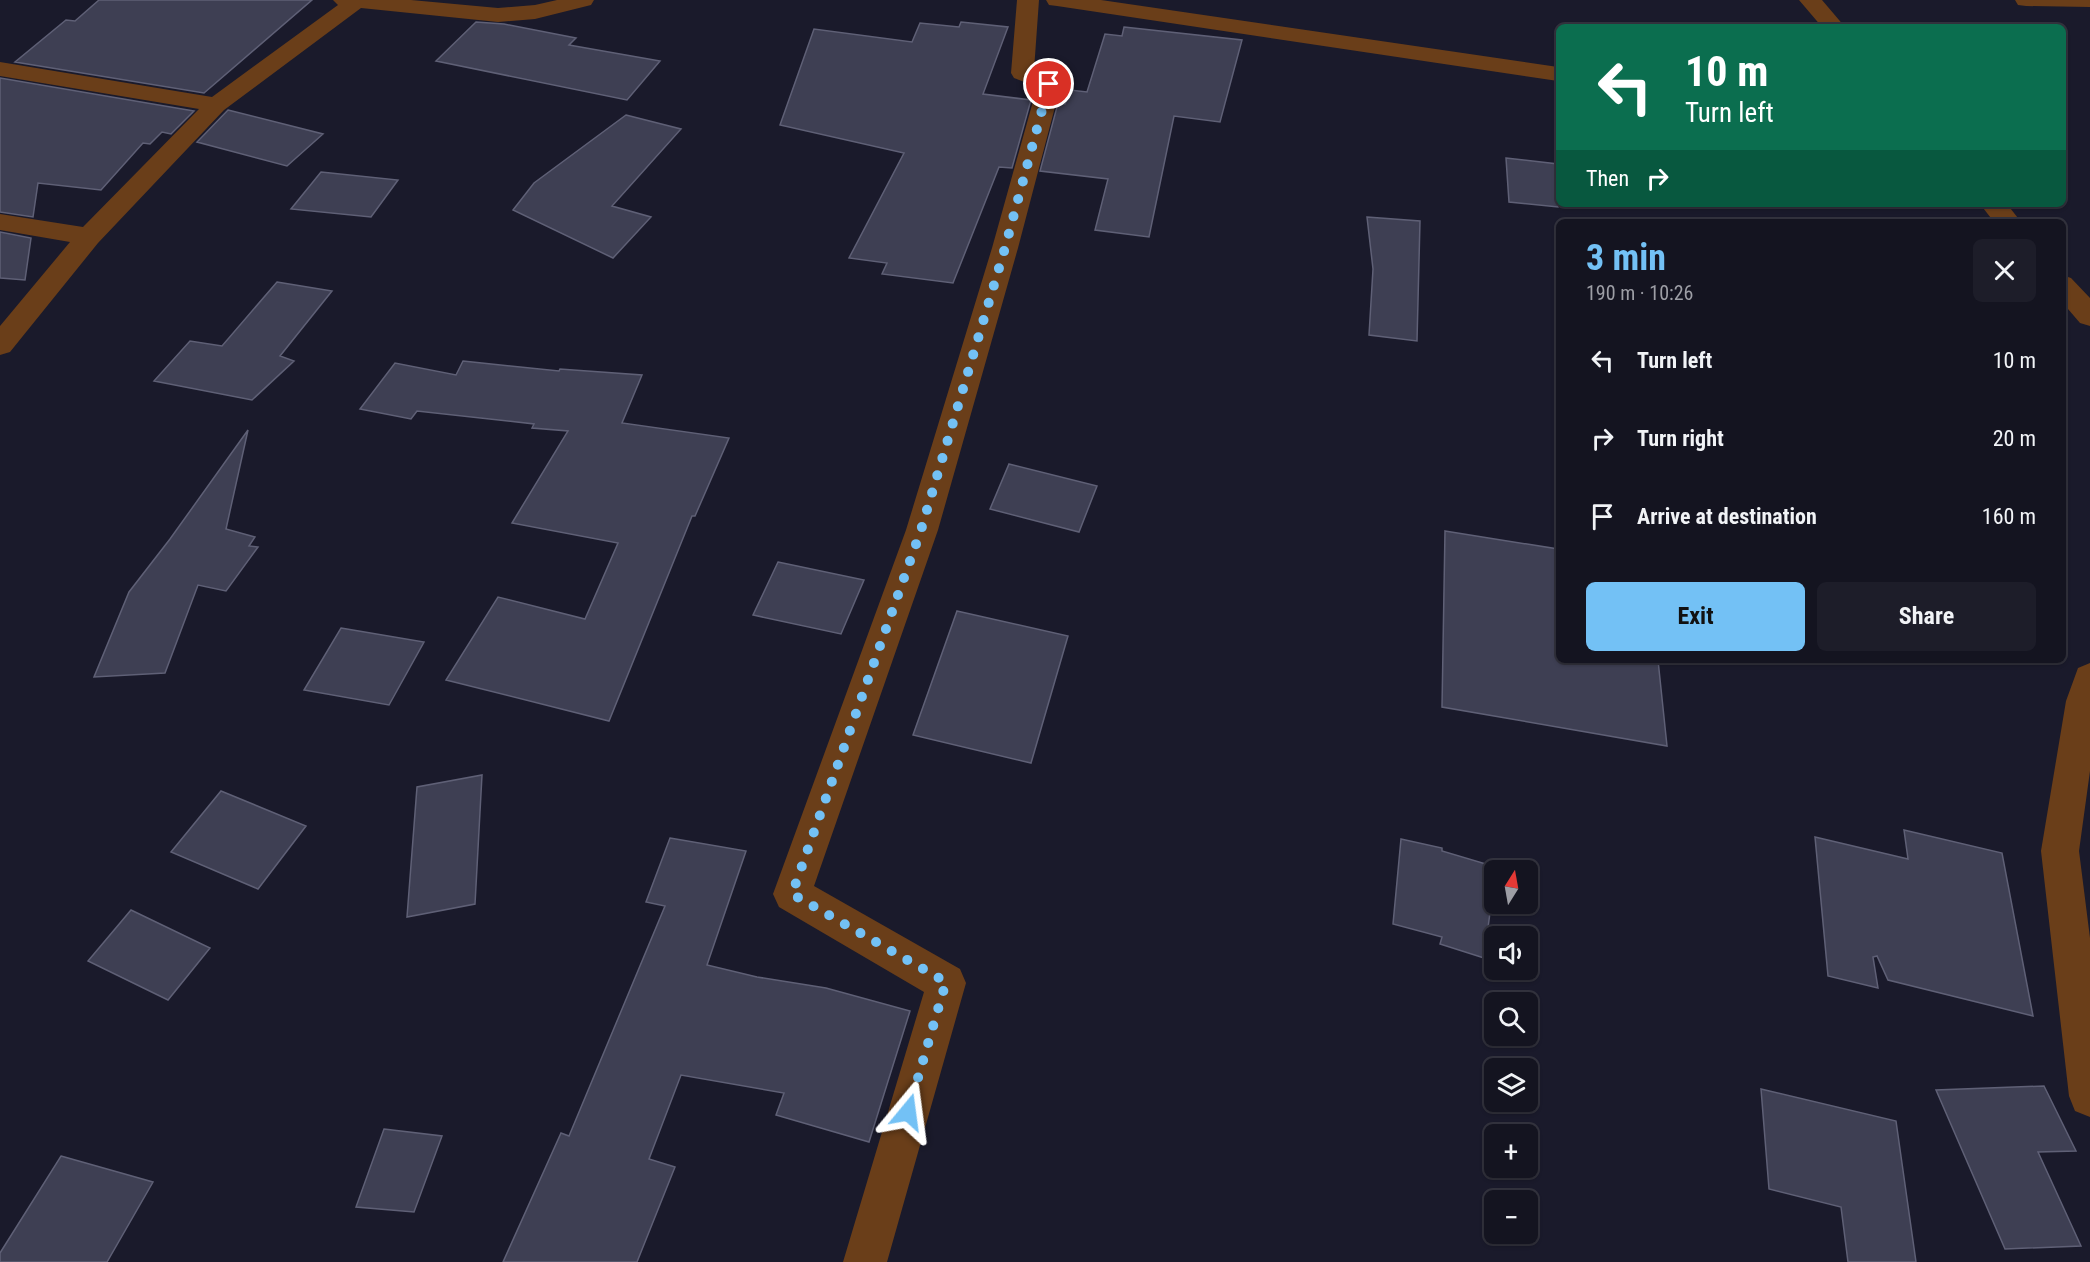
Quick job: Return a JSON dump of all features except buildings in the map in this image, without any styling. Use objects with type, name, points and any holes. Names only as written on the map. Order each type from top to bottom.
[{"type":"street","points":[[0,345],[89,237],[216,105],[353,1],[498,15],[535,12],[583,0]]},
{"type":"street","points":[[865,1262],[946,982],[792,894],[921,530],[1002,260],[1049,84],[1022,73],[1028,0]]},
{"type":"street","points":[[1057,0],[1556,74]]},
{"type":"street","points":[[1810,0],[1831,24]]},
{"type":"street","points":[[2026,0],[2090,1]]},
{"type":"street","points":[[0,69],[216,105]]},
{"type":"street","points":[[1996,207],[2006,219]]},
{"type":"street","points":[[0,222],[89,237]]},
{"type":"street","points":[[2066,289],[2090,316]]},
{"type":"street","points":[[2090,678],[2083,701],[2060,851],[2090,1096]]},
{"type":"route","points":[[908,1112],[946,982],[792,894],[921,530],[948,446],[1049,84]]}]
